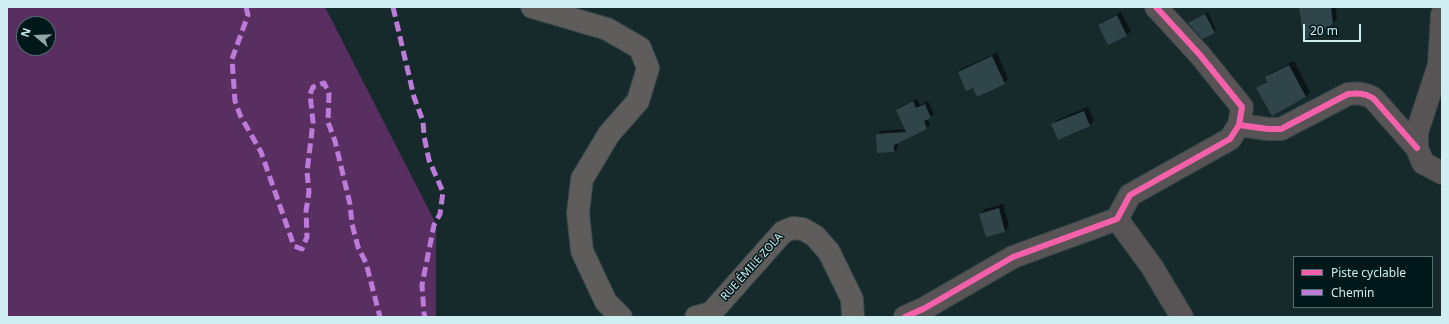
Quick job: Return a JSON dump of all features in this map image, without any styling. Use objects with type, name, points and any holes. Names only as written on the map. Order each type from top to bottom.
[{"type":"main road","points":[[532,7],[607,29],[640,48],[648,68],[638,101],[609,134],[582,179],[578,213],[582,251],[606,302],[621,317]]},
{"type":"main road","name":"RUE ÉMILE ZOLA","points":[[696,317],[711,312],[783,232],[793,228],[803,229],[815,236],[829,252],[852,299],[853,317]]},
{"type":"street","points":[[905,317],[925,308],[1013,257],[1117,219],[1130,195],[1230,139],[1239,125],[1242,108],[1200,55],[1156,7]]},
{"type":"street","points":[[1417,148],[1418,132],[1439,65],[1442,15]]},
{"type":"street","points":[[1239,125],[1280,129],[1348,94],[1365,94],[1373,98],[1417,148],[1423,163],[1442,173]]},
{"type":"street","points":[[1117,219],[1152,267],[1182,317]]},
{"type":"shaded area","points":[[7,7],[325,7],[436,224],[436,317],[7,317]]},
{"type":"building","points":[[1299,7],[1331,7],[1333,24],[1304,40]]},
{"type":"building","points":[[1205,14],[1215,33],[1202,39],[1188,23]]},
{"type":"building","points":[[1117,15],[1127,36],[1108,45],[1098,25]]},
{"type":"building","points":[[992,56],[1005,84],[977,97],[973,88],[966,91],[958,72]]},
{"type":"building","points":[[1289,65],[1306,97],[1272,116],[1256,88],[1267,82],[1265,77]]},
{"type":"building","points":[[913,101],[916,108],[925,104],[931,118],[924,121],[927,129],[894,145],[894,152],[877,153],[876,134],[906,132],[896,110]]},
{"type":"building","points":[[1084,111],[1090,126],[1058,140],[1051,124]]},
{"type":"building","points":[[999,208],[1005,232],[986,237],[979,214]]},
{"type":"marked path","points":[[246,7],[248,15],[232,59],[235,101],[240,115],[261,152],[294,246],[302,249],[307,237],[306,211],[309,192],[307,172],[313,122],[310,94],[313,87],[324,83],[329,93],[328,122],[335,141],[350,204],[352,224],[358,247],[366,263],[380,317]]},
{"type":"marked path","points":[[393,7],[414,97],[423,121],[424,136],[429,160],[443,192],[440,214],[434,225],[422,285],[425,317]]},
{"type":"cycle path","points":[[905,317],[925,308],[1013,257],[1117,219],[1130,195],[1230,139],[1239,125],[1242,107],[1200,55],[1156,7]]},
{"type":"cycle path","points":[[1239,125],[1268,129],[1281,129],[1348,94],[1361,94],[1373,98],[1417,148]]}]
